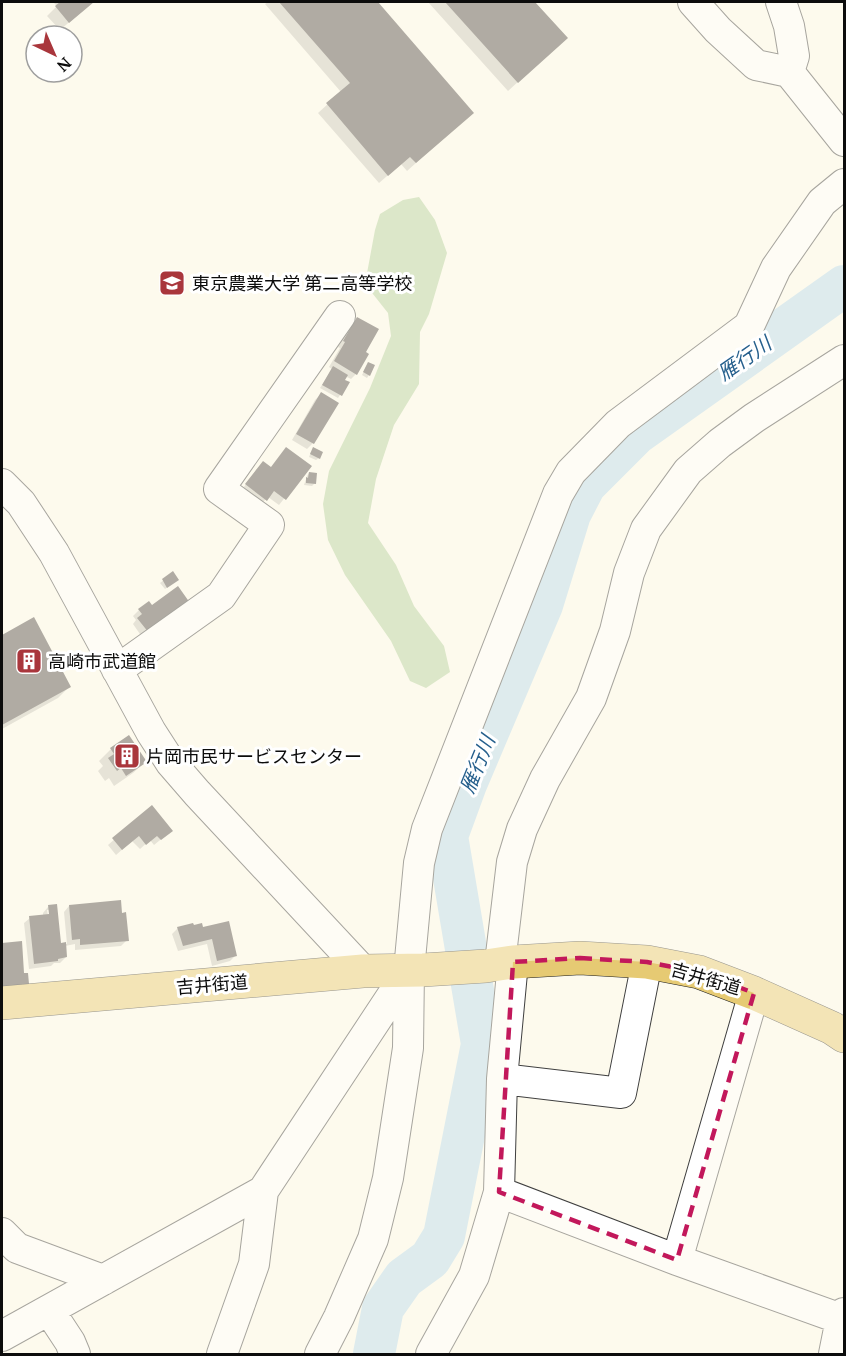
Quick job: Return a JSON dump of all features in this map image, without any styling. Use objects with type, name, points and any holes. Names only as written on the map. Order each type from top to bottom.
[{"type":"main road","name":"吉井街道","points":[[2,1003],[363,971],[416,970],[580,958],[647,962],[699,972],[754,993],[832,1028],[844,1036]]},
{"type":"street","points":[[693,2],[718,30],[756,65],[789,72],[844,141]]},
{"type":"street","points":[[781,2],[789,26],[794,56],[789,72]]},
{"type":"street","points":[[320,1354],[373,1239],[388,1178],[408,1048],[416,970],[419,863],[426,829],[558,494],[571,472],[618,424],[749,326],[776,268],[822,202],[844,184]]},
{"type":"street","points":[[117,670],[221,596],[270,525],[219,489],[340,316]]},
{"type":"street","points":[[431,1354],[474,1276],[499,1192],[502,1079],[500,964],[512,862],[522,829],[545,779],[591,698],[615,631],[629,573],[646,528],[688,471],[720,442],[844,360]]},
{"type":"street","points":[[2,485],[21,503],[54,553],[151,732],[171,763],[363,971]]},
{"type":"street","points":[[502,1079],[621,1093],[647,962]]},
{"type":"street","points":[[2,1336],[263,1191],[416,970]]},
{"type":"street","points":[[677,1260],[754,993]]},
{"type":"street","points":[[222,1354],[254,1264],[263,1191]]},
{"type":"street","points":[[499,1192],[677,1260],[843,1316],[834,1354]]},
{"type":"street","points":[[2,1233],[17,1248],[103,1280]]},
{"type":"street","points":[[49,1310],[70,1342],[75,1354]]},
{"type":"highlighted area","points":[[580,958],[647,962],[699,972],[754,993],[677,1260],[499,1192],[513,962]]},
{"type":"green space","points":[[419,197],[435,220],[447,253],[429,314],[420,332],[419,384],[394,425],[376,479],[368,523],[396,565],[414,606],[444,646],[450,672],[426,688],[410,681],[391,641],[345,575],[328,540],[323,504],[329,471],[370,388],[391,336],[388,313],[365,284],[380,214],[403,200]]},
{"type":"building","points":[[60,2],[94,2],[69,23],[55,6]]},
{"type":"building","points":[[279,2],[378,2],[474,113],[416,163],[410,157],[388,176],[326,103],[350,83]]},
{"type":"building","points":[[445,2],[535,2],[568,38],[518,83]]},
{"type":"building","points":[[357,317],[379,329],[366,352],[369,354],[357,375],[334,361]]},
{"type":"building","points":[[368,362],[375,365],[370,376],[363,372]]},
{"type":"building","points":[[333,366],[348,375],[345,380],[350,382],[342,396],[322,385]]},
{"type":"building","points":[[321,392],[339,403],[314,444],[296,434]]},
{"type":"building","points":[[286,447],[312,466],[286,500],[274,491],[267,501],[245,484],[263,461],[271,467]]},
{"type":"building","points":[[313,447],[323,452],[320,459],[310,454]]},
{"type":"building","points":[[309,472],[317,473],[316,484],[306,483]]},
{"type":"building","points":[[173,571],[179,580],[167,588],[162,579]]},
{"type":"building","points":[[178,586],[190,603],[149,633],[137,618],[142,614],[138,609],[149,601],[152,605]]},
{"type":"building","name":"高崎市武道館","points":[[34,617],[71,687],[2,725],[2,635]]},
{"type":"building","name":"片岡市民サービスセンター","points":[[129,735],[147,762],[126,776],[121,768],[117,771],[108,758],[114,754],[110,748]]},
{"type":"building","points":[[152,805],[173,831],[161,840],[157,836],[146,845],[139,836],[122,850],[112,838]]},
{"type":"building","points":[[121,900],[122,913],[126,912],[129,941],[80,945],[80,939],[72,940],[69,905]]},
{"type":"building","points":[[57,904],[61,943],[66,942],[67,957],[58,959],[58,961],[34,964],[29,916],[49,914],[48,905]]},
{"type":"building","points":[[229,921],[237,956],[217,961],[212,939],[183,946],[177,927],[202,923],[203,927]]},
{"type":"building","points":[[22,941],[24,973],[28,973],[29,984],[3,987],[2,943]]},
{"type":"waterway","name":"雁行川","points":[[374,1354],[383,1308],[404,1278],[430,1259],[444,1236],[482,1044],[447,836],[466,784],[542,605],[570,514],[585,485],[636,434],[844,286]]},
{"type":"place","name":"東京農業大学 第二高等学校","points":[[172,283]]},
{"type":"place","name":"高崎市武道館","points":[[29,661]]},
{"type":"place","name":"片岡市民サービスセンター","points":[[127,756]]}]
